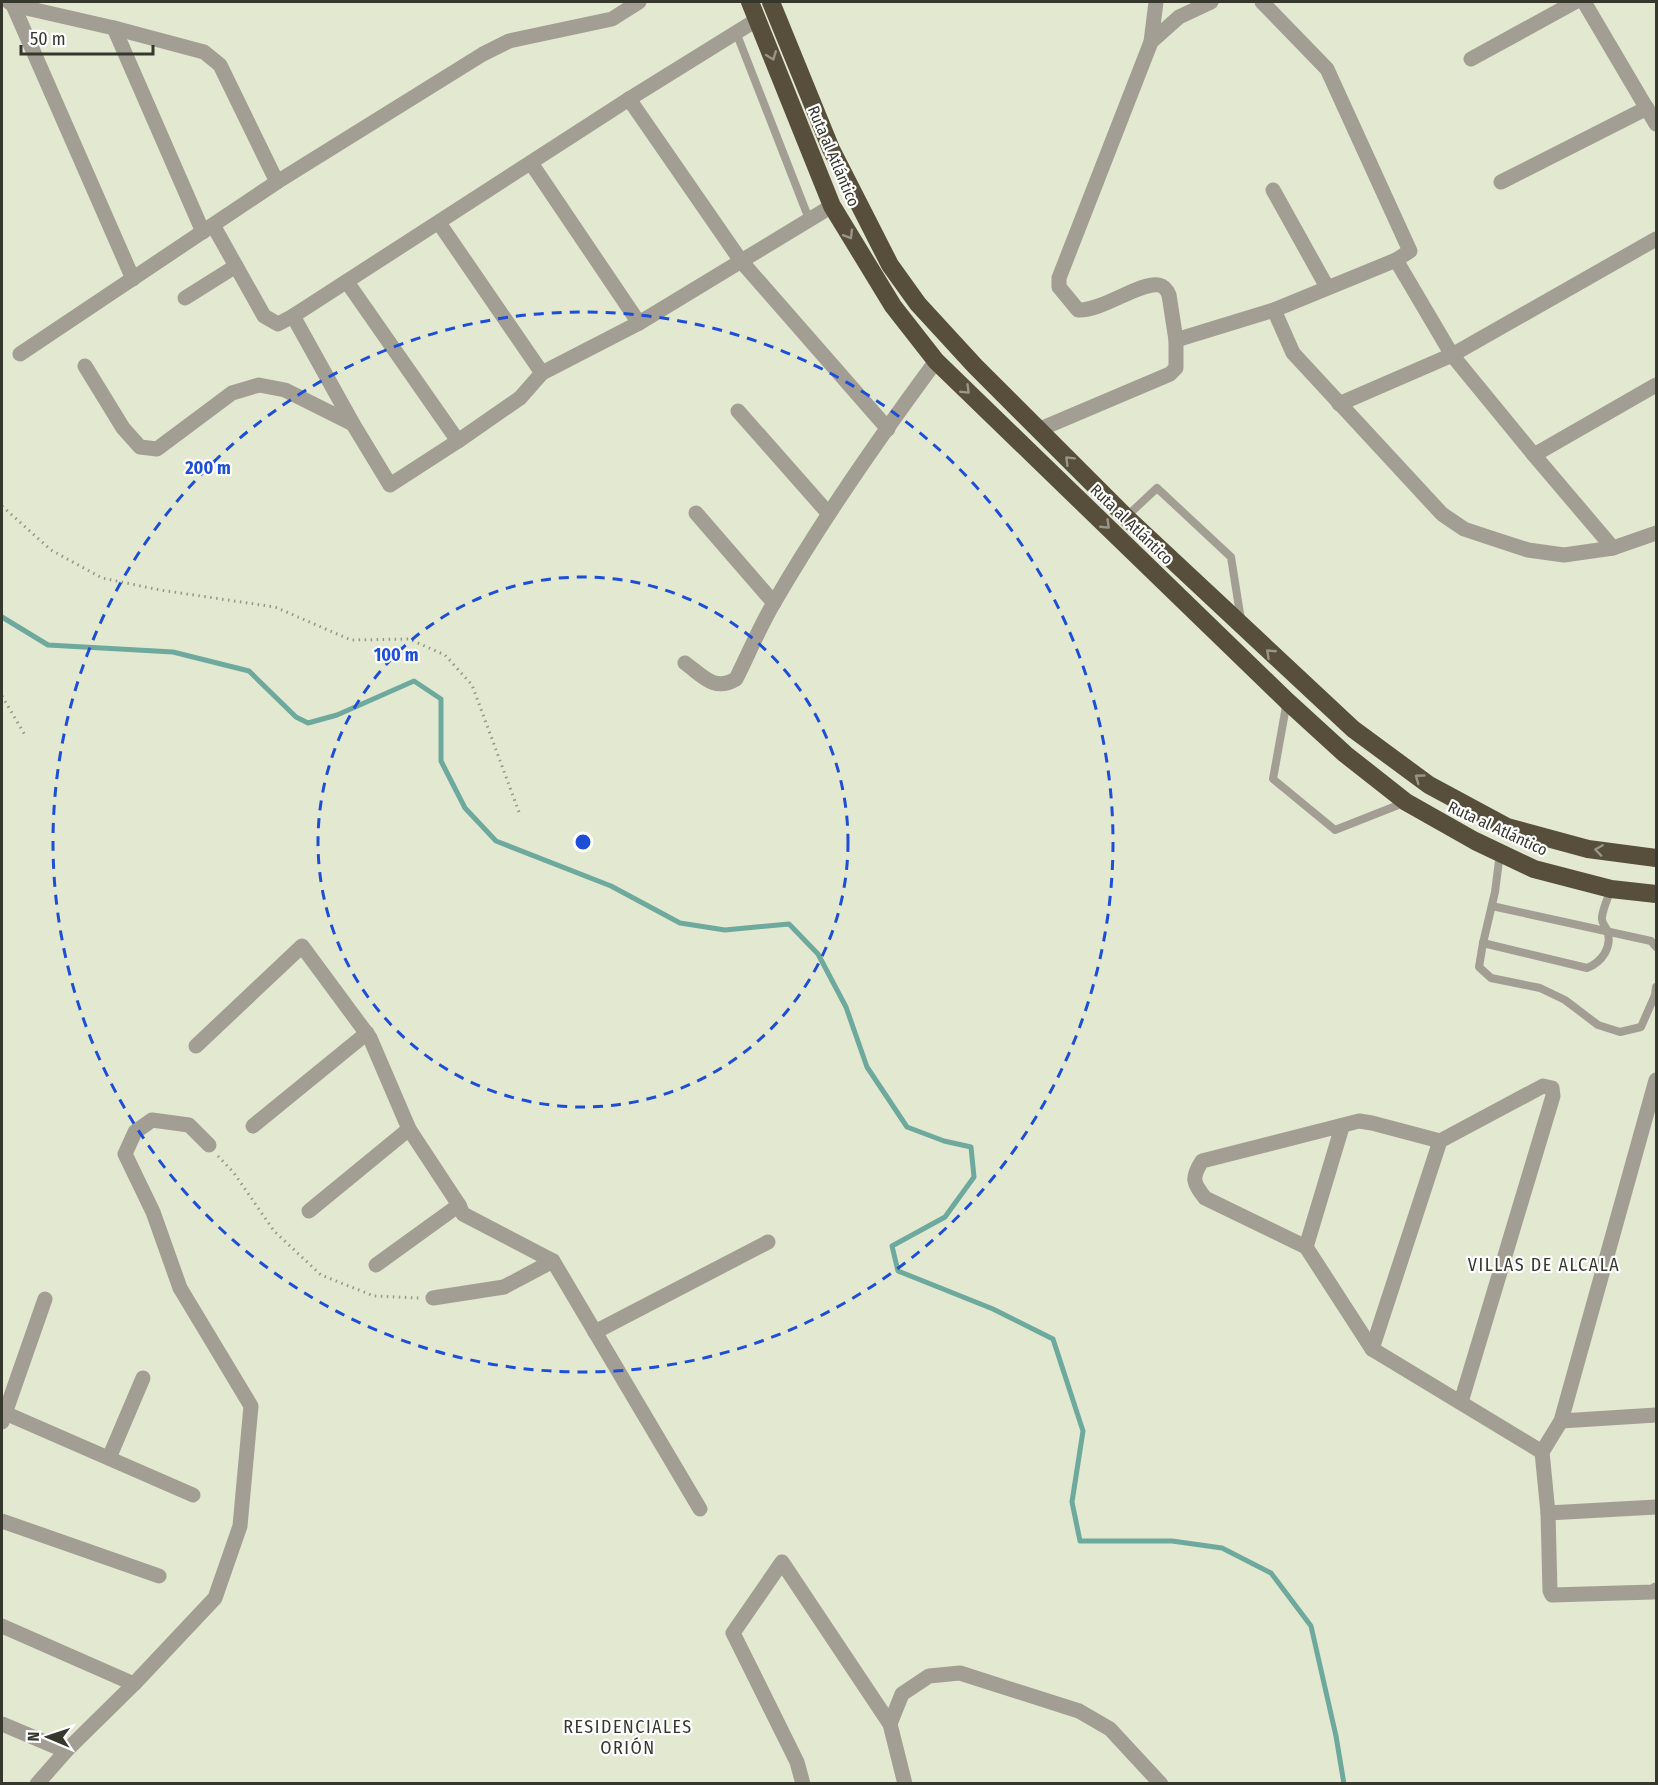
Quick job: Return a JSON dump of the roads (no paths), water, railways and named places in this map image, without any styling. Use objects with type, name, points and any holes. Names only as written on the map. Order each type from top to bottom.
[{"type":"highway","name":"Ruta al Atlántico","points":[[750,2],[832,206],[893,306],[936,362],[1287,700],[1345,754],[1406,802],[1431,818],[1534,869],[1611,889],[1656,894]]},
{"type":"highway","name":"Ruta al Atlántico","points":[[771,2],[831,149],[890,265],[918,304],[975,366],[1126,516],[1353,729],[1429,785],[1508,827],[1588,849],[1656,858]]},
{"type":"street","points":[[20,354],[277,182],[483,54],[510,41],[612,19],[639,2]]},
{"type":"street","points":[[1038,430],[1170,374],[1176,368],[1176,340],[1169,294],[1166,288],[1159,285],[1148,286],[1087,310],[1078,310],[1059,287],[1063,265],[1151,42],[1156,2]]},
{"type":"street","points":[[1151,42],[1179,17],[1211,2]]},
{"type":"street","points":[[1176,340],[1274,310],[1408,254],[1409,247],[1328,69],[1262,2]]},
{"type":"street","points":[[1471,59],[1575,2]]},
{"type":"street","points":[[1584,2],[1656,124]]},
{"type":"street","points":[[11,3],[204,52],[220,65],[277,182]]},
{"type":"street","points":[[11,3],[133,279]]},
{"type":"street","points":[[114,28],[208,228],[236,266],[264,316],[278,324],[758,19]]},
{"type":"street","points":[[629,99],[741,261],[888,429]]},
{"type":"street","points":[[1501,182],[1647,108]]},
{"type":"street","points":[[531,164],[639,323]]},
{"type":"street","points":[[1273,190],[1327,287]]},
{"type":"street","points":[[293,316],[353,424],[390,484],[520,398],[543,373],[639,323],[832,206]]},
{"type":"street","points":[[439,223],[543,373]]},
{"type":"street","points":[[1339,404],[1452,355],[1656,239]]},
{"type":"street","points":[[1396,260],[1452,355],[1613,548]]},
{"type":"street","points":[[185,298],[236,266]]},
{"type":"street","points":[[347,282],[458,441]]},
{"type":"street","points":[[1274,310],[1293,353],[1442,514],[1464,529],[1528,550],[1564,555],[1613,548],[1656,533]]},
{"type":"street","points":[[684,663],[717,685],[727,685],[736,679],[774,603],[828,513],[936,362]]},
{"type":"street","points":[[85,366],[123,428],[140,447],[157,449],[232,393],[259,386],[285,390],[353,424]]},
{"type":"street","points":[[1534,455],[1656,385]]},
{"type":"street","points":[[738,411],[828,513]]},
{"type":"street","points":[[696,513],[774,603]]},
{"type":"street","points":[[196,1046],[302,946],[367,1033],[409,1129],[463,1214],[553,1261],[700,1509]]},
{"type":"street","points":[[253,1126],[367,1033]]},
{"type":"street","points":[[1656,1080],[1561,1421],[1542,1452],[1552,1595],[1656,1590]]},
{"type":"street","points":[[1461,1402],[1553,1096],[1552,1088],[1543,1086],[1440,1141],[1372,1123],[1359,1122],[1202,1161],[1195,1172],[1195,1186],[1205,1198],[1306,1247],[1372,1349],[1542,1452]]},
{"type":"street","points":[[37,1784],[66,1751],[134,1684],[215,1598],[240,1526],[251,1406],[180,1288],[153,1212],[125,1154],[135,1132],[152,1120],[189,1125],[209,1145]]},
{"type":"street","points":[[1306,1247],[1342,1127]]},
{"type":"street","points":[[309,1211],[409,1129]]},
{"type":"street","points":[[1372,1349],[1440,1141]]},
{"type":"street","points":[[376,1265],[459,1205]]},
{"type":"street","points":[[595,1332],[768,1242]]},
{"type":"street","points":[[433,1298],[504,1287],[553,1261]]},
{"type":"street","points":[[45,1299],[3,1418],[109,1458],[193,1495]]},
{"type":"street","points":[[109,1458],[143,1378]]},
{"type":"street","points":[[1561,1421],[1656,1415]]},
{"type":"street","points":[[1548,1513],[1656,1507]]},
{"type":"street","points":[[2,1521],[159,1576]]},
{"type":"street","points":[[803,1784],[797,1762],[733,1633],[782,1562],[890,1724],[905,1784]]},
{"type":"street","points":[[2,1626],[134,1684]]},
{"type":"street","points":[[890,1724],[902,1694],[929,1676],[960,1673],[1079,1711],[1110,1729],[1161,1784]]},
{"type":"street","points":[[2,1724],[66,1751]]},
{"type":"lane","points":[[736,32],[809,219]]},
{"type":"lane","points":[[1126,516],[1157,488],[1231,557],[1241,626]]},
{"type":"lane","points":[[1287,700],[1273,778],[1335,830],[1406,802]]},
{"type":"lane","points":[[1500,853],[1479,967],[1491,978],[1540,988],[1565,1000],[1598,1025],[1620,1032],[1641,1027],[1656,995],[1656,987]]},
{"type":"lane","points":[[1483,943],[1587,968],[1596,965],[1603,957],[1609,943],[1608,931],[1602,922],[1602,916],[1611,889]]},
{"type":"lane","points":[[1492,906],[1651,941],[1656,947]]},
{"type":"waterway","points":[[2,617],[48,645],[173,652],[249,671],[296,717],[308,723],[337,715],[414,681],[441,699],[441,761],[465,808],[496,841],[611,886],[680,923],[725,930],[789,924],[818,954],[846,1007],[867,1067],[907,1127],[944,1141],[971,1147],[974,1177],[945,1217],[892,1246],[898,1271],[993,1309],[1053,1339],[1083,1431],[1072,1502],[1080,1541],[1172,1541],[1222,1548],[1271,1573],[1311,1626],[1336,1736],[1344,1784]]},
{"type":"district","name":"VILLAS DE ALCALA","points":[[1544,1265]]},
{"type":"district","name":"RESIDENCIALES ORIÓN","points":[[628,1737]]}]
